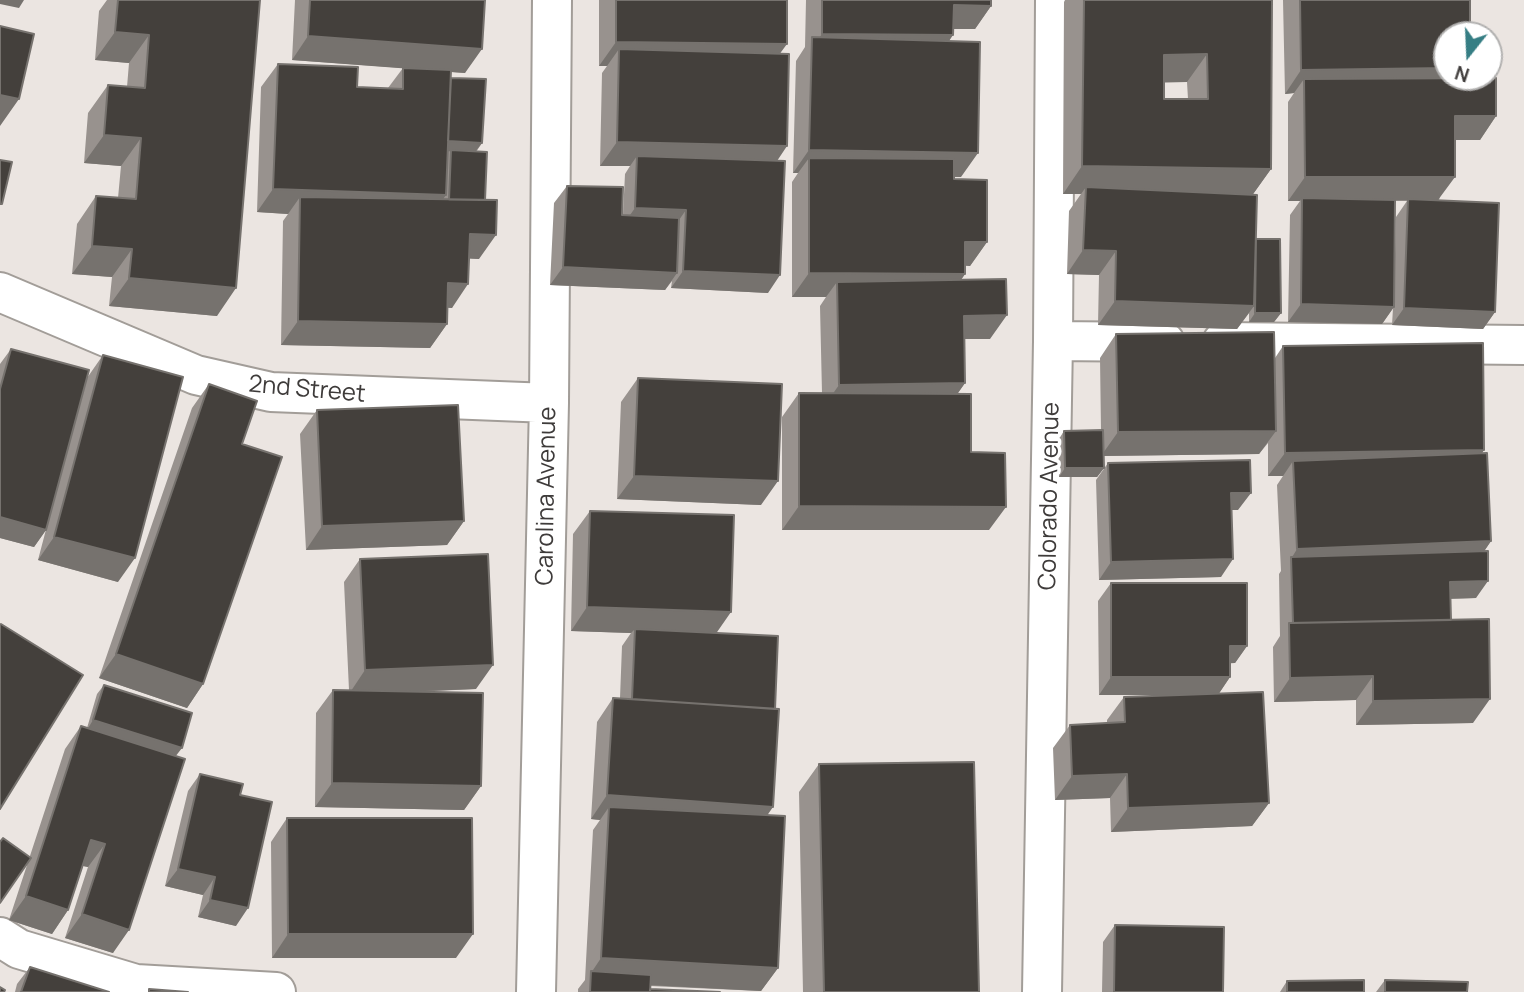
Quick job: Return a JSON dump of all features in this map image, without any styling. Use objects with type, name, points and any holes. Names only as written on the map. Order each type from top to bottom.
[{"type":"street","name":"Carolina Avenue","points":[[536,992],[549,403],[552,0]]},
{"type":"street","name":"Colorado Avenue","points":[[1042,992],[1053,341],[1055,0]]},
{"type":"street","name":"2nd Street","points":[[0,292],[197,375],[271,392],[549,403]]},
{"type":"street","points":[[1053,341],[1524,345]]},
{"type":"street","points":[[0,937],[19,949],[136,984],[276,992]]},
{"type":"building","points":[[118,0],[260,0],[236,288],[129,278],[132,249],[92,246],[96,196],[136,199],[141,138],[104,135],[108,85],[145,88],[149,35],[115,32]]},
{"type":"building","points":[[310,0],[485,0],[482,49],[308,36]]},
{"type":"building","points":[[616,0],[787,0],[787,44],[616,42]]},
{"type":"building","points":[[822,0],[991,0],[991,6],[954,5],[953,35],[822,34]]},
{"type":"building","points":[[1084,0],[1272,0],[1271,169],[1082,166]],"holes":[[[1207,54],[1208,99],[1164,99],[1164,55]]]},
{"type":"building","points":[[1300,0],[1470,0],[1470,21],[1433,21],[1433,68],[1301,70]]},
{"type":"building","points":[[0,26],[34,34],[19,99],[0,95]]},
{"type":"building","points":[[812,37],[980,42],[978,153],[809,150]]},
{"type":"building","points":[[619,49],[789,54],[787,146],[617,142]]},
{"type":"building","points":[[278,64],[358,67],[357,87],[403,89],[403,68],[451,70],[446,195],[273,189]]},
{"type":"building","points":[[451,78],[486,79],[482,143],[448,141]]},
{"type":"building","points":[[1433,78],[1433,91],[1496,91],[1496,116],[1455,116],[1455,177],[1305,177],[1304,79]]},
{"type":"building","points":[[451,150],[487,152],[485,200],[449,200]]},
{"type":"building","points":[[637,156],[785,161],[780,275],[683,271],[686,210],[635,208]]},
{"type":"building","points":[[809,158],[954,159],[954,179],[987,180],[987,242],[965,242],[965,274],[809,273]]},
{"type":"building","points":[[0,160],[12,162],[2,204],[0,204]]},
{"type":"building","points":[[567,186],[623,187],[622,215],[679,218],[677,273],[563,267]]},
{"type":"building","points":[[1086,187],[1257,195],[1254,306],[1115,301],[1116,251],[1083,250]]},
{"type":"building","points":[[300,197],[497,200],[496,235],[470,234],[468,284],[448,283],[447,324],[298,321]]},
{"type":"building","points":[[1302,198],[1395,200],[1394,307],[1301,304]]},
{"type":"building","points":[[1408,199],[1499,203],[1495,312],[1404,308]]},
{"type":"building","points":[[1256,239],[1280,239],[1281,313],[1255,313]]},
{"type":"building","points":[[1006,279],[1007,315],[964,316],[965,383],[839,385],[837,282]]},
{"type":"building","points":[[1274,332],[1276,431],[1118,432],[1116,334]]},
{"type":"building","points":[[1483,343],[1484,450],[1285,453],[1283,346]]},
{"type":"building","points":[[11,349],[89,370],[46,530],[0,517],[0,389]]},
{"type":"building","points":[[103,355],[183,377],[135,558],[54,537]]},
{"type":"building","points":[[638,378],[782,384],[778,481],[634,476]]},
{"type":"building","points":[[209,384],[257,401],[242,444],[282,457],[203,684],[116,654]]},
{"type":"building","points":[[799,393],[971,394],[971,452],[1005,453],[1006,507],[799,506]]},
{"type":"building","points":[[458,405],[464,521],[322,526],[317,410]]},
{"type":"building","points":[[1103,430],[1104,468],[1065,468],[1064,431]]},
{"type":"building","points":[[1487,453],[1491,541],[1297,549],[1293,461]]},
{"type":"building","points":[[1250,460],[1251,493],[1231,493],[1233,559],[1111,562],[1108,463]]},
{"type":"building","points":[[590,511],[734,515],[731,612],[587,607]]},
{"type":"building","points":[[1488,551],[1488,581],[1450,582],[1451,620],[1293,623],[1291,557]]},
{"type":"building","points":[[488,554],[493,665],[365,670],[360,559]]},
{"type":"building","points":[[1111,583],[1247,583],[1247,646],[1230,646],[1230,677],[1111,677]]},
{"type":"building","points":[[1489,619],[1490,699],[1373,701],[1373,676],[1290,678],[1289,623]]},
{"type":"building","points":[[0,625],[83,675],[0,809]]},
{"type":"building","points":[[635,629],[778,636],[775,709],[632,699]]},
{"type":"building","points":[[104,685],[192,713],[182,748],[93,720]]},
{"type":"building","points":[[333,690],[483,693],[481,786],[332,783]]},
{"type":"building","points":[[1263,692],[1269,803],[1128,808],[1127,774],[1072,776],[1070,725],[1125,722],[1124,697]]},
{"type":"building","points":[[613,698],[779,709],[773,807],[607,795]]},
{"type":"building","points":[[81,726],[185,759],[129,930],[82,914],[105,844],[91,840],[68,910],[26,896]]},
{"type":"building","points":[[974,762],[979,992],[824,992],[819,764]]},
{"type":"building","points":[[200,774],[243,784],[240,795],[272,802],[248,908],[210,900],[215,877],[178,869]]},
{"type":"building","points":[[609,807],[785,816],[778,968],[601,958]]},
{"type":"building","points":[[287,818],[472,818],[473,934],[288,934]]},
{"type":"building","points":[[3,838],[31,858],[0,903],[0,842]]},
{"type":"building","points":[[1115,925],[1224,927],[1223,992],[1114,992]]},
{"type":"building","points":[[30,967],[109,992],[21,992]]},
{"type":"building","points":[[591,971],[651,975],[650,992],[590,992]]},
{"type":"building","points":[[1364,980],[1364,992],[1287,992],[1287,981]]},
{"type":"building","points":[[1385,980],[1468,982],[1467,992],[1385,992]]},
{"type":"building","points":[[149,989],[188,992],[149,992]]},
{"type":"building","points":[[650,989],[720,992],[650,992]]}]
